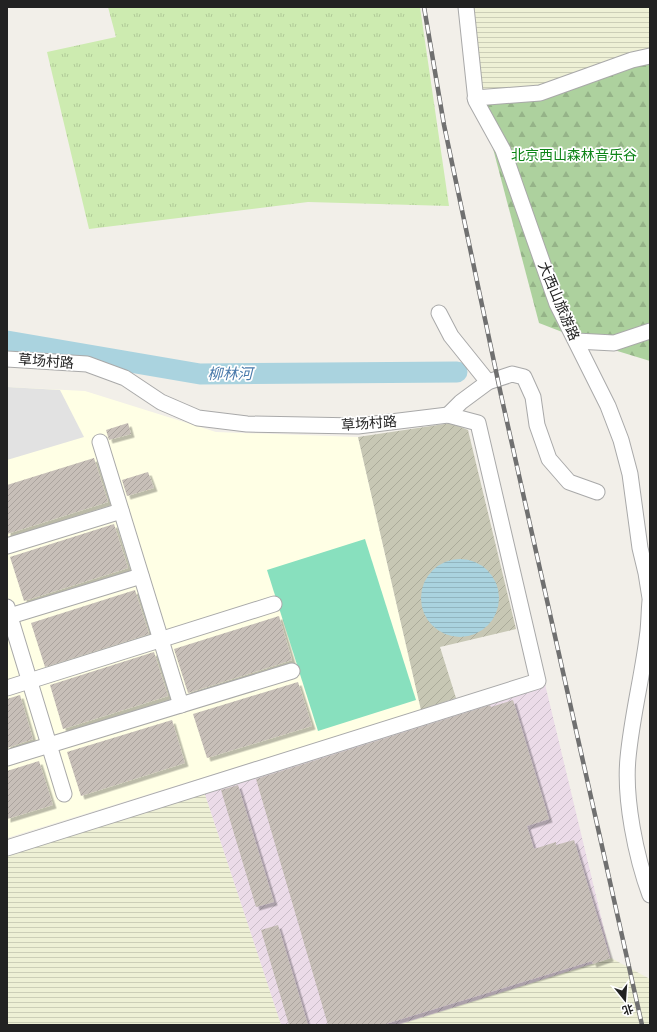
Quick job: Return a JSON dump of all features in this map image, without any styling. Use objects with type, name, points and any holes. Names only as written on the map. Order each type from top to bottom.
[{"type":"street","name":"大西山旅游路","points":[[466,7],[476,101],[503,150],[557,304],[608,406],[621,440],[630,474],[640,548],[650,598]]},
{"type":"street","points":[[476,98],[540,92],[632,60],[650,56]]},
{"type":"street","points":[[439,313],[451,336],[488,382]]},
{"type":"street","points":[[576,341],[614,344],[650,331]]},
{"type":"street","name":"草场村路","points":[[7,358],[87,364],[125,378],[162,402],[198,418],[247,424],[358,426],[448,415],[478,424],[538,681],[7,848]]},
{"type":"street","points":[[448,415],[461,402],[488,382],[512,374],[524,377],[533,397],[537,425],[549,459],[569,482],[597,492]]},
{"type":"street","points":[[100,442],[181,705]]},
{"type":"street","points":[[7,546],[121,511]]},
{"type":"street","points":[[64,794],[8,612],[141,576]]},
{"type":"street","points":[[650,601],[648,631],[630,746],[628,792],[639,857],[650,895]]},
{"type":"street","points":[[7,688],[274,604]]},
{"type":"street","points":[[7,758],[292,671]]},
{"type":"shaded area","points":[[470,7],[650,7],[650,58],[480,99]]},
{"type":"shaded area","points":[[7,387],[85,391],[216,432],[358,437],[421,710],[7,838]]},
{"type":"shaded area","points":[[7,387],[60,390],[84,437],[7,460]]},
{"type":"shaded area","points":[[451,423],[468,430],[516,629],[440,647],[456,698],[421,710],[358,437]]},
{"type":"shaded area","points":[[545,684],[611,958],[398,1025],[281,1025],[204,792]]},
{"type":"shaded area","points":[[204,792],[281,1025],[7,1025],[7,853]]},
{"type":"shaded area","points":[[611,958],[650,979],[650,1025],[398,1025]]},
{"type":"green space","points":[[108,7],[420,7],[449,206],[308,202],[89,229],[47,52],[116,37]]},
{"type":"green space","name":"北京西山森林音乐谷","points":[[650,58],[650,361],[588,342],[539,323],[480,99]]},
{"type":"green space","points":[[365,539],[416,700],[318,731],[267,570]]},
{"type":"water","points":[[460,559],[475,562],[482,566],[492,576],[496,583],[499,598],[496,613],[492,620],[482,630],[475,634],[460,637],[445,634],[438,630],[428,620],[424,613],[421,598],[424,583],[428,576],[438,566],[445,562]]},
{"type":"building","points":[[128,423],[131,434],[109,440],[106,430]]},
{"type":"building","points":[[94,458],[108,502],[7,534],[7,485]]},
{"type":"building","points":[[148,472],[154,488],[127,496],[122,480]]},
{"type":"building","points":[[114,524],[128,568],[24,601],[10,557]]},
{"type":"building","points":[[135,590],[149,634],[45,667],[31,623]]},
{"type":"building","points":[[279,616],[292,660],[188,693],[174,649]]},
{"type":"building","points":[[154,652],[168,696],[63,729],[50,685]]},
{"type":"building","points":[[298,682],[312,726],[207,758],[193,714]]},
{"type":"building","points":[[20,695],[33,739],[7,748],[7,699]]},
{"type":"building","points":[[513,700],[549,819],[527,826],[534,849],[556,842],[556,845],[574,840],[610,958],[593,964],[592,961],[382,1025],[328,1025],[256,779],[490,705],[491,707]]},
{"type":"building","points":[[172,720],[185,763],[81,796],[67,752]]},
{"type":"building","points":[[39,761],[53,805],[7,819],[7,771]]},
{"type":"building","points":[[238,785],[274,902],[256,907],[221,790]]},
{"type":"building","points":[[278,925],[308,1025],[289,1025],[261,930]]},
{"type":"waterway","name":"柳林河","points":[[7,341],[200,374],[457,372]]},
{"type":"railway","points":[[424,7],[444,125],[501,395],[642,1025]]}]
